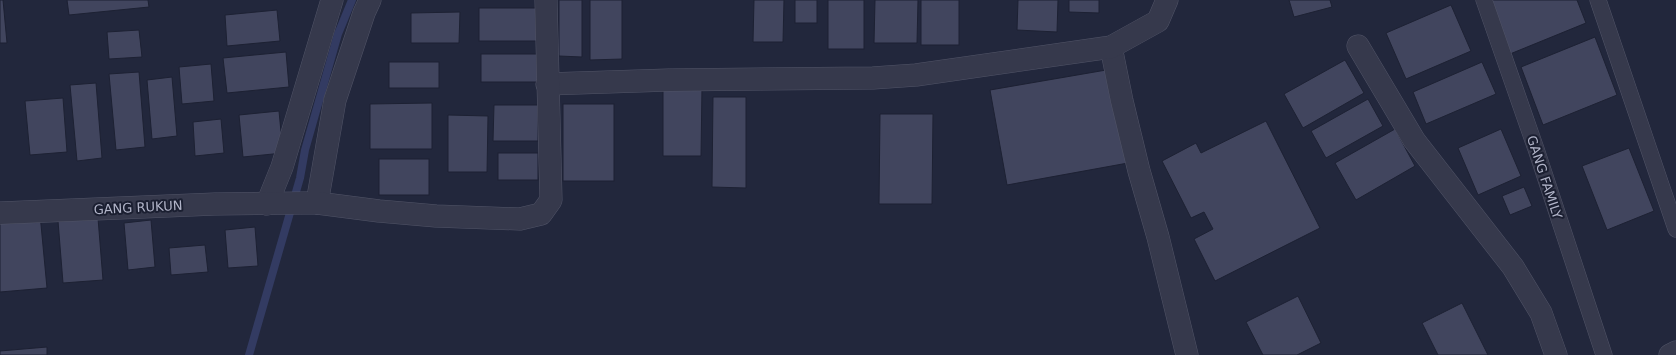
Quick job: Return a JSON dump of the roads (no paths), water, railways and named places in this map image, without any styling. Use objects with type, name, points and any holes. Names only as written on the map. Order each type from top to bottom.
[{"type":"street","points":[[272,204],[332,0]]},
{"type":"street","points":[[311,203],[335,100],[364,13],[370,0]]},
{"type":"street","name":"GANG RUKUN","points":[[0,213],[202,204],[311,203],[436,216],[520,219],[542,214],[551,200],[546,0]]},
{"type":"street","points":[[547,84],[669,80],[873,78],[916,76],[1111,47],[1158,21],[1167,0]]},
{"type":"street","points":[[1358,46],[1414,140],[1513,268],[1541,313],[1556,355]]},
{"type":"street","points":[[1111,47],[1122,102],[1139,171],[1158,237],[1187,355]]},
{"type":"street","points":[[1670,355],[1676,352]]},
{"type":"lane","name":"GANG FAMILY","points":[[1484,0],[1536,149],[1604,355]]},
{"type":"lane","points":[[1598,0],[1676,229]]},
{"type":"waterway","points":[[249,355],[300,178],[305,150],[338,34],[352,0]]}]
